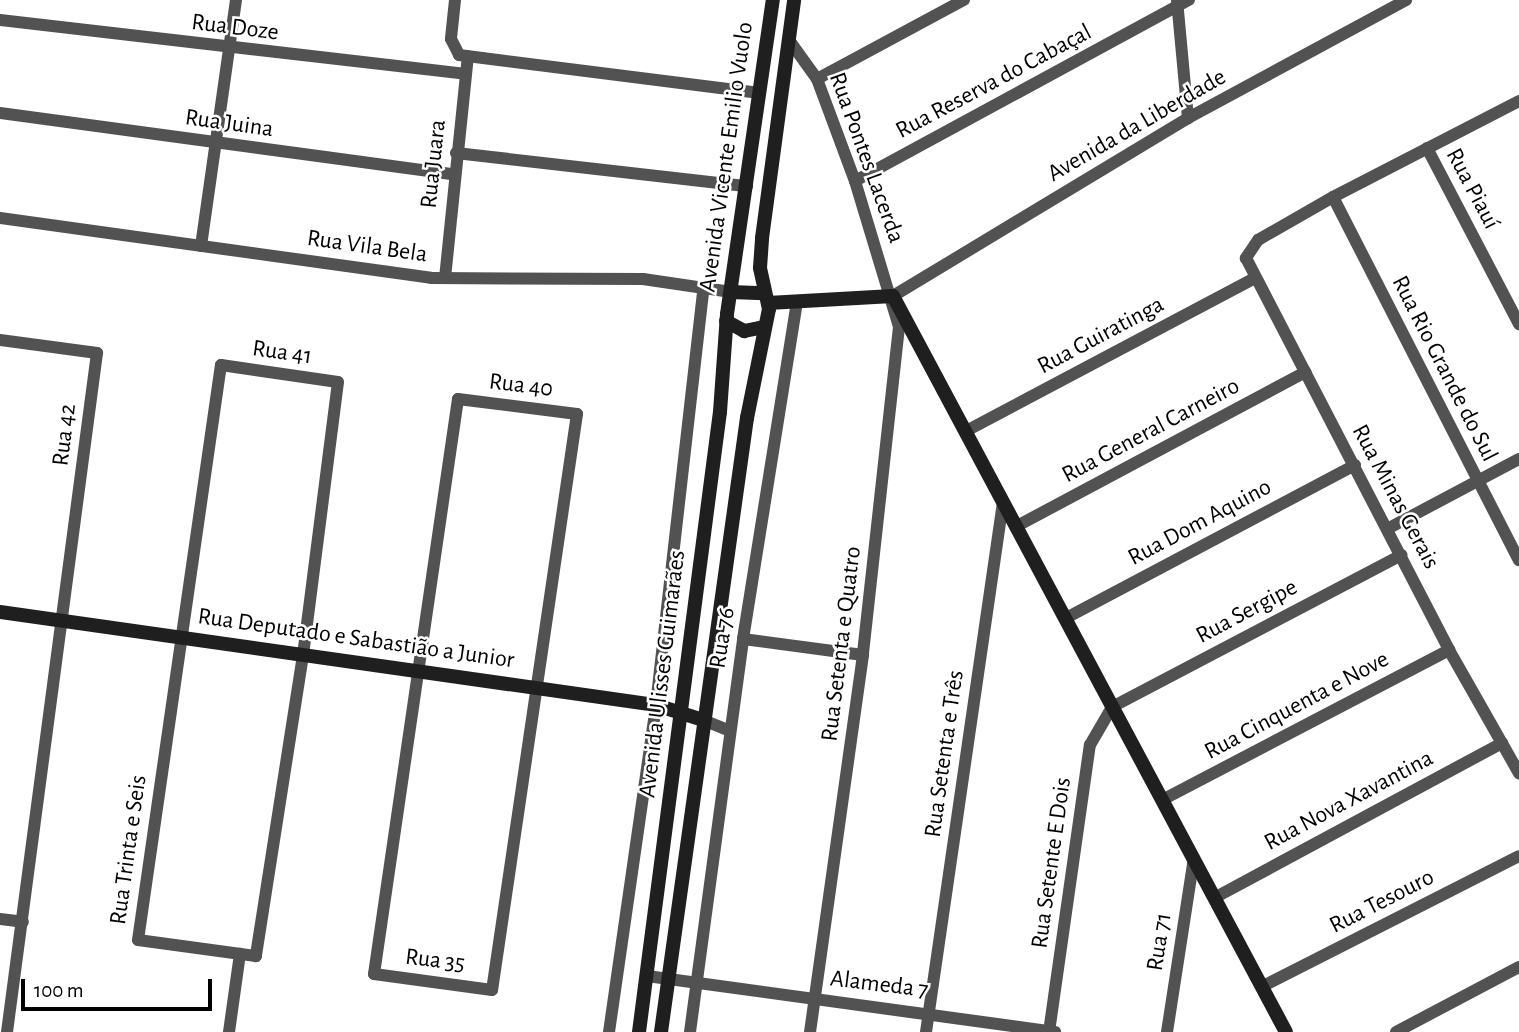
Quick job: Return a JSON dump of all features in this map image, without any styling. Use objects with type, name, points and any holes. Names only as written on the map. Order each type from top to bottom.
[{"type":"main road","name":"Avenida Vicente Emilio Vuolo","points":[[726,321],[773,0]]},
{"type":"main road","name":"Avenida Vicente Emilio Vuolo","points":[[764,327],[766,298],[762,238],[794,0]]},
{"type":"main road","points":[[730,292],[797,301],[893,296],[968,430],[1003,502],[1164,799],[1286,1032]]},
{"type":"main road","points":[[726,321],[744,331],[764,327]]},
{"type":"main road","name":"Avenida Ulisses Guimarães","points":[[639,1032],[720,412],[726,321]]},
{"type":"main road","name":"Avenida Ulisses Guimarães","points":[[661,1032],[703,720],[764,327]]},
{"type":"main road","name":"Rua Deputado e Sabastião a Junior","points":[[0,612],[656,705],[703,720]]},
{"type":"street","points":[[201,246],[236,0]]},
{"type":"street","points":[[455,0],[451,39],[459,55],[760,93]]},
{"type":"street","points":[[817,79],[964,0]]},
{"type":"street","name":"Rua Reserva do Cabaçal","points":[[855,181],[1177,4],[1189,0]]},
{"type":"street","name":"Avenida da Liberdade","points":[[893,296],[1188,118],[1406,0]]},
{"type":"street","points":[[1177,4],[1188,118]]},
{"type":"street","name":"Rua Doze","points":[[0,20],[229,49],[466,74]]},
{"type":"street","name":"Rua Pontes Lacerda","points":[[789,40],[817,79],[855,181],[893,296]]},
{"type":"street","name":"Rua Juara","points":[[445,278],[453,174],[468,56]]},
{"type":"street","points":[[1333,197],[1519,102]]},
{"type":"street","name":"Rua Juina","points":[[0,113],[453,174]]},
{"type":"street","name":"Rua Piauí","points":[[1427,148],[1519,324]]},
{"type":"street","points":[[456,153],[747,186]]},
{"type":"street","name":"Rua Minas Gerais","points":[[1333,197],[1258,240],[1245,258],[1389,528],[1450,650],[1519,773]]},
{"type":"street","name":"Rua Rio Grande do Sul","points":[[1333,197],[1519,560]]},
{"type":"street","name":"Rua Vila Bela","points":[[0,218],[445,278],[643,279],[730,292]]},
{"type":"street","name":"Rua Guiratinga","points":[[968,430],[1255,278]]},
{"type":"street","points":[[609,1032],[656,705],[704,286]]},
{"type":"street","name":"Rua Setenta e Quatro","points":[[810,1032],[863,655],[899,353],[893,296]]},
{"type":"street","name":"Rua 76","points":[[690,1032],[743,639],[797,301]]},
{"type":"street","name":"Rua 42","points":[[0,341],[97,353],[62,621]]},
{"type":"street","name":"Rua 41","points":[[179,637],[221,365],[338,382],[303,655]]},
{"type":"street","name":"Rua General Carneiro","points":[[1017,526],[1305,372]]},
{"type":"street","name":"Rua 40","points":[[418,671],[458,399],[577,414],[537,687]]},
{"type":"street","points":[[1389,528],[1519,459]]},
{"type":"street","name":"Rua Dom Aquino","points":[[1066,618],[1355,465]]},
{"type":"street","name":"Rua Setenta e Três","points":[[926,1032],[1003,502]]},
{"type":"street","name":"Rua Sergipe","points":[[1112,707],[1402,555]]},
{"type":"street","points":[[7,1032],[6,996],[23,922],[62,621]]},
{"type":"street","name":"Rua Trinta e Seis","points":[[179,637],[138,940],[240,954]]},
{"type":"street","points":[[743,639],[863,655]]},
{"type":"street","name":"Rua Cinquenta e Nove","points":[[1164,799],[1450,650]]},
{"type":"street","points":[[229,1032],[240,954],[257,956],[303,655]]},
{"type":"street","name":"Rua 35","points":[[418,671],[374,974],[492,990],[537,687]]},
{"type":"street","name":"Rua Setente E Dois","points":[[1049,1032],[1090,745],[1112,707]]},
{"type":"street","points":[[703,720],[730,731]]},
{"type":"street","name":"Rua Nova Xavantina","points":[[1216,897],[1502,743]]},
{"type":"street","name":"Rua Tesouro","points":[[1263,986],[1519,856]]},
{"type":"street","name":"Rua 71","points":[[1167,1032],[1194,858]]},
{"type":"street","points":[[0,919],[23,922]]},
{"type":"street","points":[[1396,1032],[1519,967]]},
{"type":"street","name":"Alameda 7","points":[[646,976],[928,1012],[1055,1032]]}]
